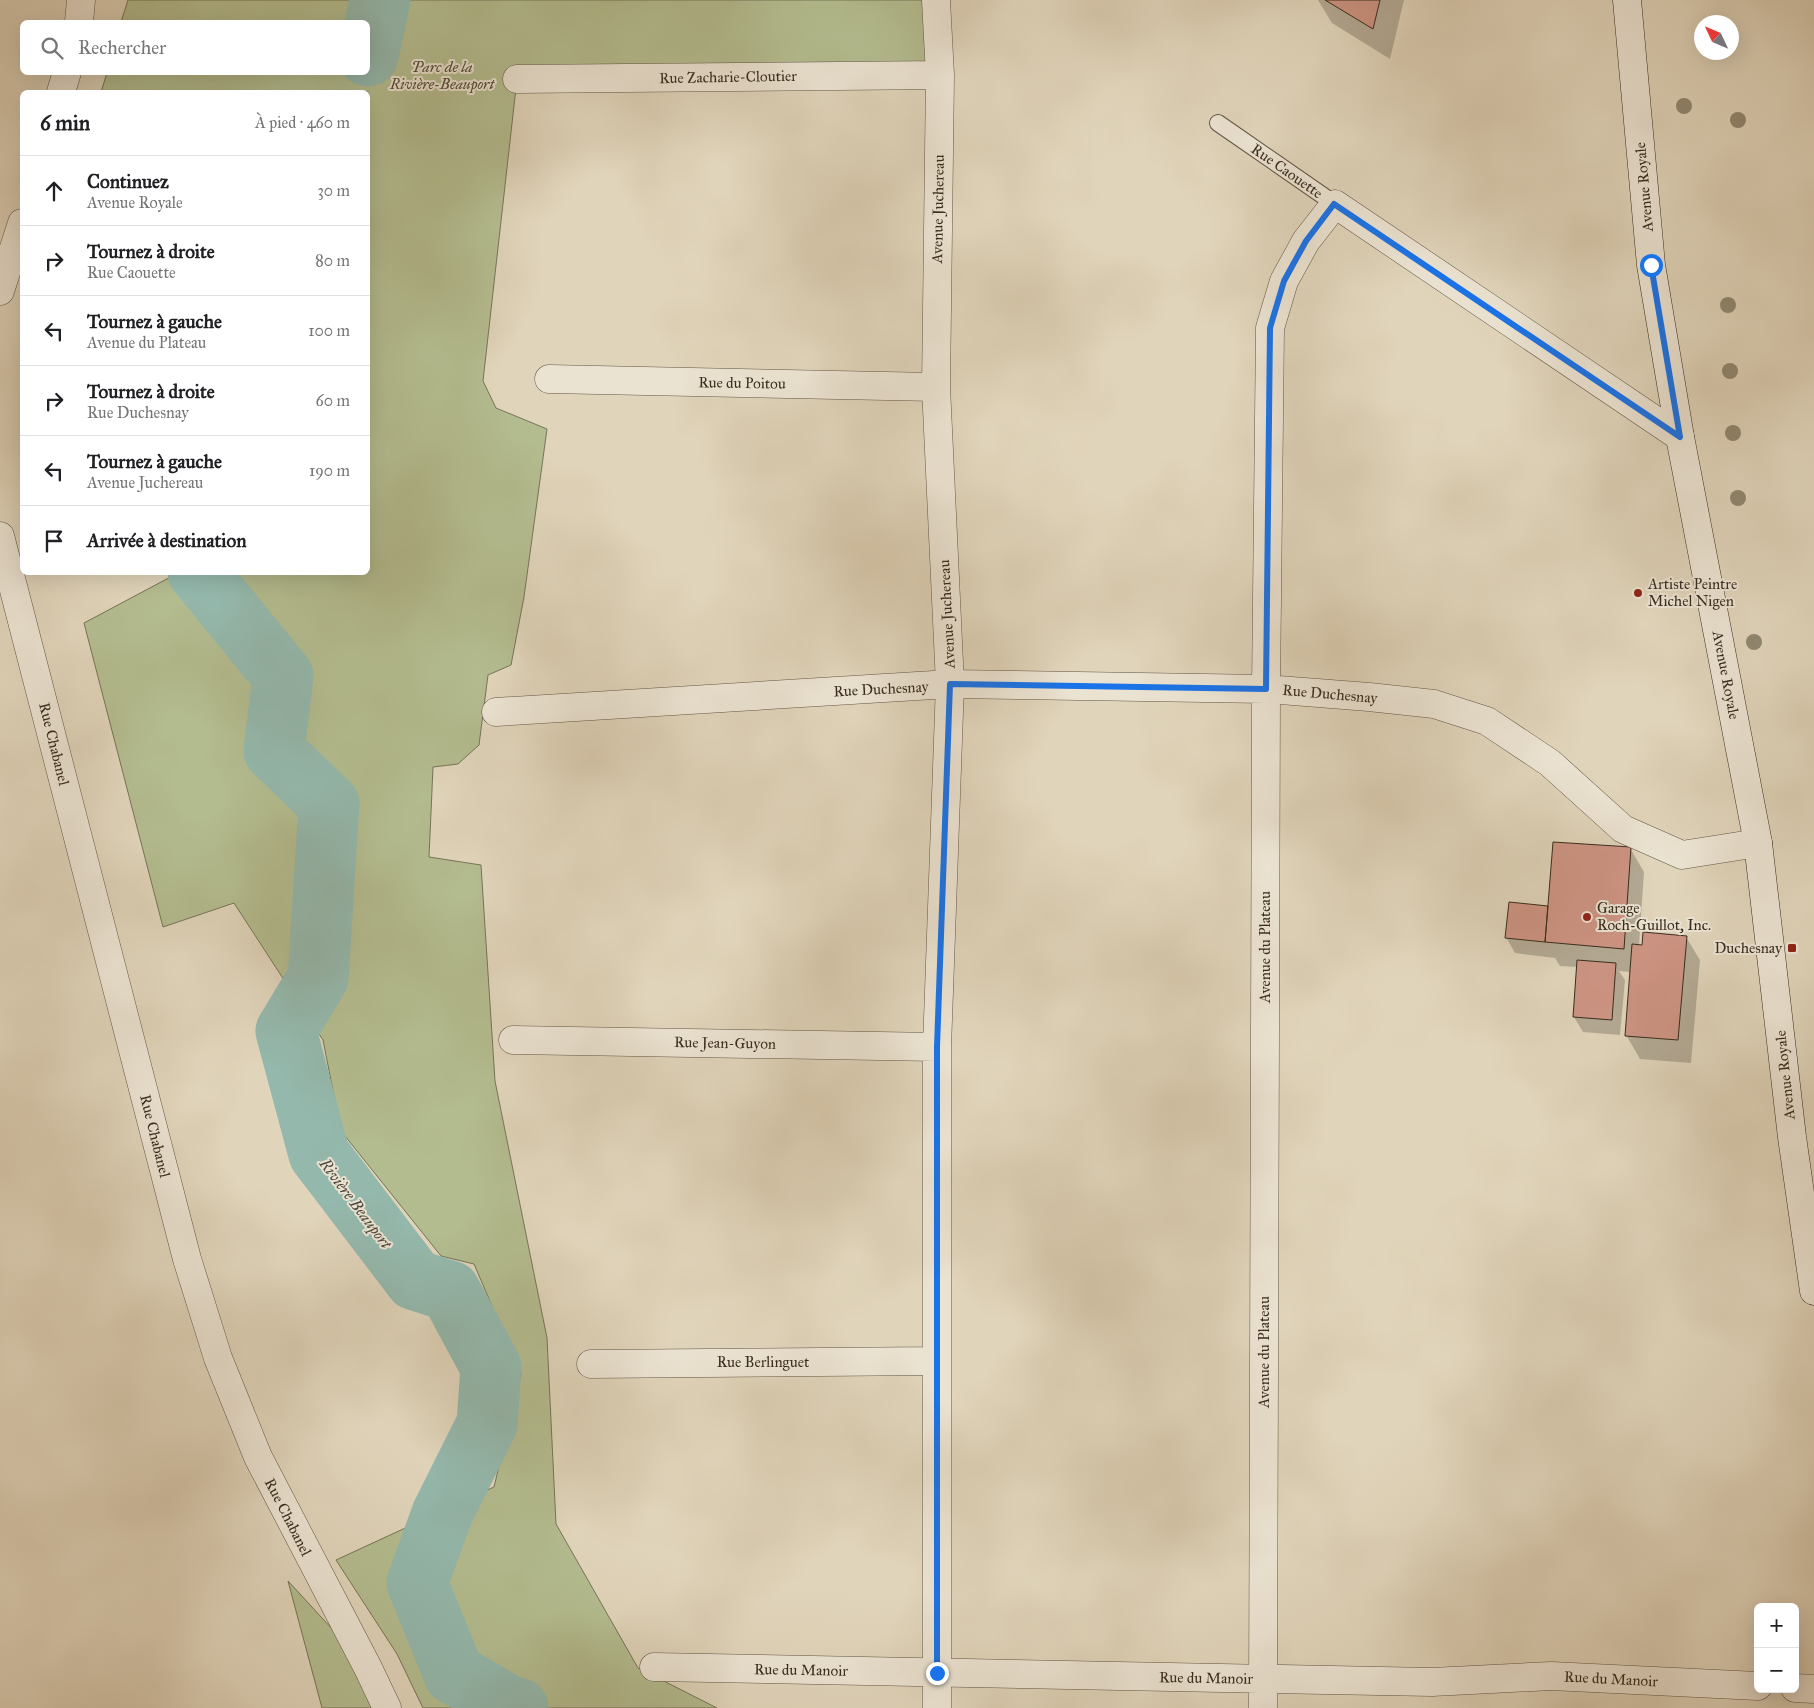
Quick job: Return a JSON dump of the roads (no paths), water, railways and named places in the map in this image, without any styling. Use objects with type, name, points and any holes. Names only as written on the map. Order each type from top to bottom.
[{"type":"street","points":[[80,20],[81,0]]},
{"type":"street","name":"Avenue Juchereau","points":[[936,0],[940,74],[936,387],[950,684],[937,1047],[937,1708]]},
{"type":"street","name":"Avenue Royale","points":[[1627,0],[1651,265],[1680,437],[1758,843],[1792,1137],[1814,1291]]},
{"type":"street","name":"Rue Zacharie-Cloutier","points":[[517,79],[940,74]]},
{"type":"street","points":[[62,90],[65,75]]},
{"type":"street","name":"Rue Caouette","points":[[1334,204],[1680,437]]},
{"type":"street","name":"Avenue du Plateau","points":[[1263,1708],[1266,689],[1270,328],[1284,281],[1306,241],[1334,204]]},
{"type":"street","points":[[0,291],[20,229]]},
{"type":"street","name":"Rue du Poitou","points":[[548,379],[936,387]]},
{"type":"street","name":"Rue Chabanel","points":[[0,536],[187,1259],[218,1358],[258,1457],[387,1708]]},
{"type":"street","name":"Rue Duchesnay","points":[[496,712],[950,684],[1266,689],[1369,697],[1434,704],[1487,722],[1550,763],[1623,828],[1682,855],[1758,843]]},
{"type":"street","name":"Rue Jean-Guyon","points":[[513,1040],[937,1047]]},
{"type":"street","name":"Rue Berlinguet","points":[[591,1364],[936,1361]]},
{"type":"street","name":"Rue du Manoir","points":[[654,1667],[1432,1682],[1551,1676],[1754,1686]]},
{"type":"street","points":[[1799,1688],[1814,1689]]},
{"type":"lane","name":"Rue Caouette","points":[[1218,123],[1334,204]]},
{"type":"waterway","name":"Rivière Beauport","points":[[370,47],[380,0]]},
{"type":"waterway","name":"Rivière Beauport","points":[[200,575],[283,676],[274,751],[329,804],[318,978],[286,1031],[319,1154],[415,1280],[450,1291],[491,1367],[487,1424],[442,1514],[417,1583],[454,1674],[513,1708],[518,1708]]},
{"type":"place","name":"Artiste Peintre Michel Nigen","points":[[1638,593]]},
{"type":"place","name":"Garage Roch-Guillot, Inc.","points":[[1587,917]]},
{"type":"place","name":"Duchesnay","points":[[1792,948]]},
{"type":"park label","name":"Parc de la Rivière-Beauport","points":[[442,76]]}]
